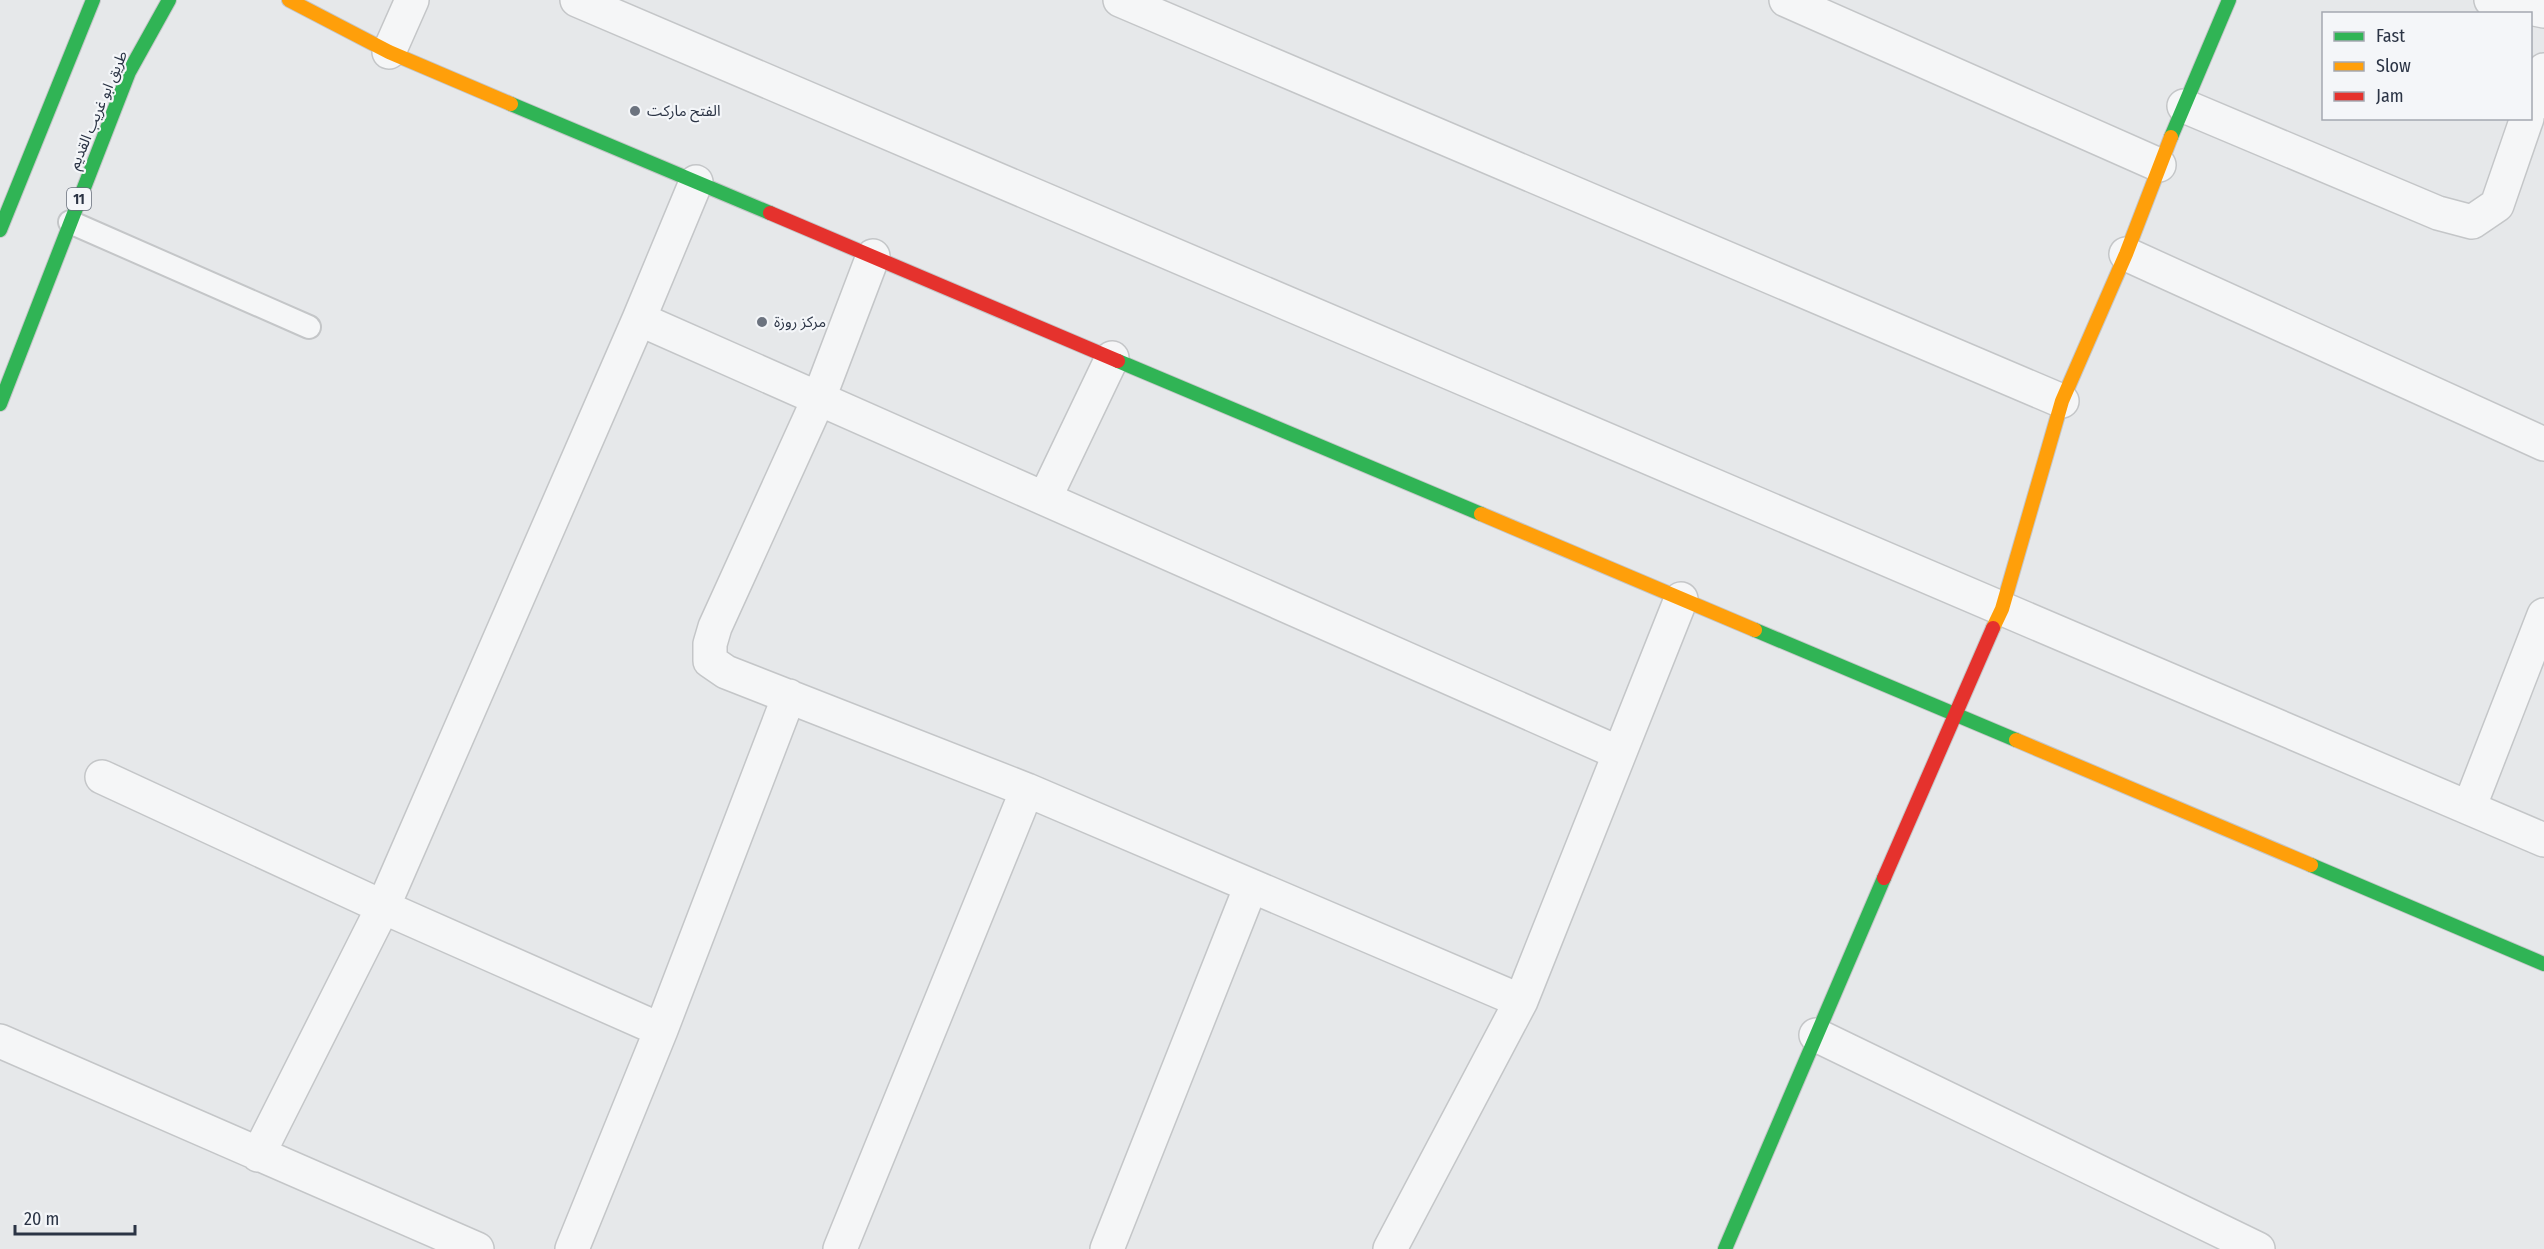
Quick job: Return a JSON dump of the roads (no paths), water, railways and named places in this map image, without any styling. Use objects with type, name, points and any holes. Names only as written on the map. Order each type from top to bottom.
[{"type":"main road","points":[[0,230],[93,0]]},
{"type":"main road","name":"طريق ابو غريب القديم","points":[[0,404],[129,72],[169,0]]},
{"type":"main road","points":[[289,0],[389,52],[2544,964]]},
{"type":"main road","points":[[1725,1249],[1954,714],[2002,609],[2062,401],[2126,254],[2159,165],[2229,0]]},
{"type":"street","points":[[389,52],[412,0]]},
{"type":"street","points":[[578,0],[2544,840]]},
{"type":"street","points":[[1120,0],[2062,401]]},
{"type":"street","points":[[1786,0],[2159,165]]},
{"type":"street","points":[[2491,0],[2544,11]]},
{"type":"street","points":[[2532,103],[2544,70]]},
{"type":"street","points":[[2184,106],[2438,213],[2472,222],[2497,205],[2526,120]]},
{"type":"street","points":[[258,1155],[383,907],[639,319],[696,182]]},
{"type":"street","points":[[2126,254],[2544,444]]},
{"type":"street","points":[[873,256],[819,398],[715,627],[709,652],[710,661],[726,672],[1027,790],[1521,1001]]},
{"type":"street","points":[[639,319],[1619,753]]},
{"type":"street","points":[[1045,498],[1112,358]]},
{"type":"street","points":[[1390,1249],[1521,1001],[1681,599]]},
{"type":"street","points":[[2469,808],[2544,615]]},
{"type":"street","points":[[572,1249],[661,1030],[789,696]]},
{"type":"street","points":[[102,777],[383,907],[661,1030]]},
{"type":"street","points":[[840,1249],[1027,790]]},
{"type":"street","points":[[1107,1249],[1251,886]]},
{"type":"street","points":[[1816,1035],[2258,1249]]},
{"type":"street","points":[[0,1041],[477,1249]]},
{"type":"lane","points":[[70,222],[309,327]]},
{"type":"place","name":"الفتح ماركت","points":[[635,111]]},
{"type":"place","name":"مركز روزة","points":[[762,322]]}]
